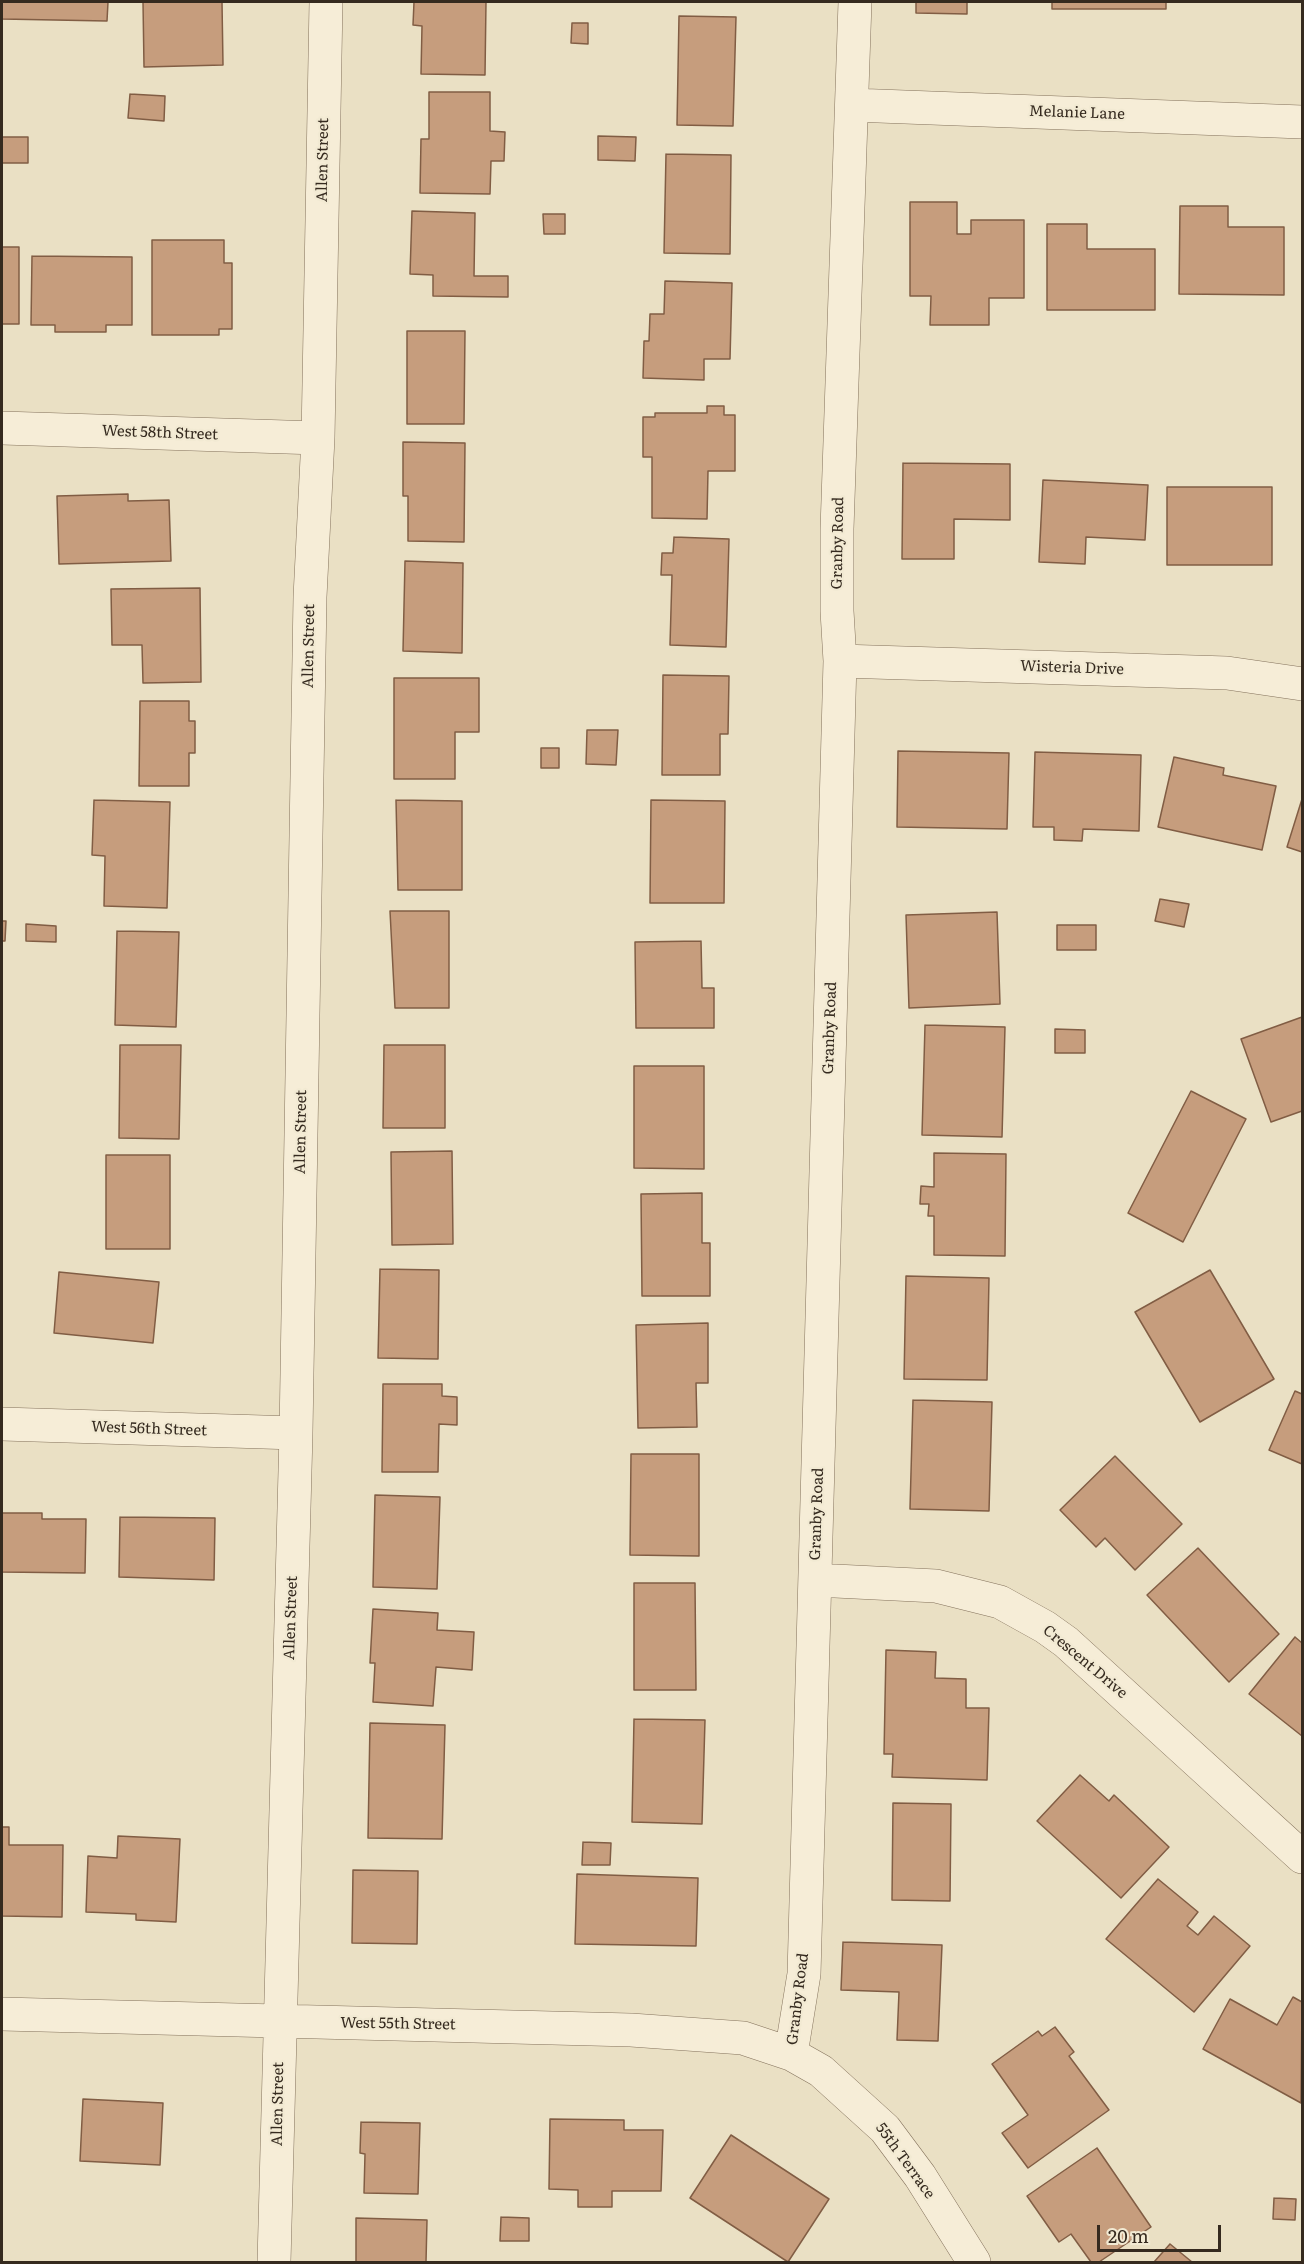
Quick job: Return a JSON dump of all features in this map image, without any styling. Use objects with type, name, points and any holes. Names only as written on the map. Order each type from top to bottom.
[{"type":"street","name":"Allen Street","points":[[274,2262],[296,1433],[310,597],[318,438],[326,2]]},
{"type":"street","name":"Granby Road","points":[[790,2054],[804,1974],[840,661],[837,611],[837,529],[855,2]]},
{"type":"street","name":"Melanie Lane","points":[[852,105],[1302,122]]},
{"type":"street","name":"West 58th Street","points":[[2,428],[318,438]]},
{"type":"street","name":"Wisteria Drive","points":[[840,661],[1227,673],[1302,684]]},
{"type":"street","name":"West 56th Street","points":[[2,1424],[296,1433]]},
{"type":"street","name":"Crescent Drive","points":[[815,1580],[936,1586],[1000,1602],[1045,1627],[1066,1642],[1302,1857]]},
{"type":"street","name":"West 55th Street","points":[[2,2014],[631,2030],[743,2038],[790,2054]]},
{"type":"street","name":"55th Terrace","points":[[790,2054],[821,2071],[885,2129],[920,2176],[969,2261]]},
{"type":"building","points":[[2,2],[108,2],[107,21],[2,19]]},
{"type":"building","points":[[143,2],[222,2],[223,65],[144,67]]},
{"type":"building","points":[[414,2],[486,2],[485,75],[421,74],[422,26],[413,25]]},
{"type":"building","points":[[916,2],[967,2],[967,14],[916,13]]},
{"type":"building","points":[[1052,2],[1166,2],[1166,9],[1052,9]]},
{"type":"building","points":[[679,16],[736,17],[733,126],[677,125]]},
{"type":"building","points":[[572,23],[588,23],[588,44],[571,43]]},
{"type":"building","points":[[429,92],[490,92],[490,131],[505,132],[504,161],[491,161],[490,194],[420,193],[421,139],[429,139]]},
{"type":"building","points":[[130,94],[165,96],[164,121],[128,118]]},
{"type":"building","points":[[598,136],[636,137],[635,161],[598,160]]},
{"type":"building","points":[[2,137],[28,137],[28,163],[2,163]]},
{"type":"building","points":[[666,154],[731,155],[730,254],[664,253]]},
{"type":"building","points":[[910,202],[957,202],[957,234],[971,234],[971,220],[1024,220],[1024,298],[989,298],[989,325],[930,325],[931,296],[910,296]]},
{"type":"building","points":[[1180,206],[1228,206],[1228,227],[1284,227],[1284,295],[1179,294]]},
{"type":"building","points":[[412,211],[475,213],[474,276],[508,276],[508,297],[433,296],[433,275],[410,274]]},
{"type":"building","points":[[543,214],[565,214],[565,234],[544,234]]},
{"type":"building","points":[[1047,224],[1087,224],[1087,249],[1155,249],[1155,310],[1047,310]]},
{"type":"building","points":[[152,240],[224,240],[224,263],[232,263],[232,329],[219,329],[219,335],[152,335]]},
{"type":"building","points":[[2,247],[19,247],[19,324],[2,324]]},
{"type":"building","points":[[32,256],[132,257],[132,325],[106,325],[106,332],[55,332],[55,325],[31,325]]},
{"type":"building","points":[[665,281],[732,283],[730,359],[704,359],[704,380],[643,378],[644,341],[649,341],[650,314],[664,314]]},
{"type":"building","points":[[407,331],[465,331],[464,424],[407,424]]},
{"type":"building","points":[[707,406],[724,406],[724,415],[735,415],[735,471],[708,471],[707,519],[652,518],[652,457],[643,457],[643,417],[655,417],[655,413],[707,413]]},
{"type":"building","points":[[403,442],[465,443],[464,542],[408,541],[408,496],[403,496]]},
{"type":"building","points":[[903,463],[1010,464],[1010,520],[954,519],[954,559],[902,559]]},
{"type":"building","points":[[1043,480],[1148,485],[1145,540],[1086,537],[1085,564],[1039,562]]},
{"type":"building","points":[[1167,487],[1272,487],[1272,565],[1167,565]]},
{"type":"building","points":[[128,494],[128,501],[169,500],[171,561],[59,564],[57,496]]},
{"type":"building","points":[[674,537],[729,539],[726,647],[670,645],[672,575],[661,575],[662,553],[673,553]]},
{"type":"building","points":[[405,561],[463,563],[462,653],[403,651]]},
{"type":"building","points":[[200,588],[201,682],[143,683],[142,645],[112,645],[111,589]]},
{"type":"building","points":[[663,675],[729,676],[728,734],[720,734],[720,775],[662,775]]},
{"type":"building","points":[[394,678],[479,678],[479,732],[455,732],[455,779],[394,779]]},
{"type":"building","points":[[140,701],[189,701],[189,721],[195,721],[195,753],[189,753],[189,786],[139,786]]},
{"type":"building","points":[[587,730],[618,730],[616,765],[586,764]]},
{"type":"building","points":[[541,748],[559,748],[559,768],[541,768]]},
{"type":"building","points":[[898,751],[1009,753],[1007,829],[897,827]]},
{"type":"building","points":[[1035,752],[1141,755],[1139,831],[1083,829],[1082,841],[1054,840],[1054,827],[1033,827]]},
{"type":"building","points":[[1174,757],[1224,768],[1223,775],[1276,786],[1262,850],[1158,827]]},
{"type":"building","points":[[1302,799],[1302,852],[1287,847]]},
{"type":"building","points":[[94,800],[170,802],[167,908],[104,906],[105,856],[92,855]]},
{"type":"building","points":[[396,800],[462,801],[462,890],[398,890]]},
{"type":"building","points":[[651,800],[725,801],[724,903],[650,903]]},
{"type":"building","points":[[1160,899],[1189,904],[1184,927],[1155,921]]},
{"type":"building","points":[[390,911],[449,911],[449,1008],[395,1008]]},
{"type":"building","points":[[997,912],[1000,1004],[909,1008],[906,915]]},
{"type":"building","points":[[2,921],[6,921],[5,941],[2,941]]},
{"type":"building","points":[[26,924],[56,926],[56,942],[26,941]]},
{"type":"building","points":[[1057,925],[1096,925],[1096,950],[1057,950]]},
{"type":"building","points":[[117,931],[179,932],[176,1027],[115,1025]]},
{"type":"building","points":[[701,941],[702,988],[714,988],[714,1028],[636,1028],[635,942]]},
{"type":"building","points":[[1302,1017],[1302,1111],[1271,1122],[1241,1039]]},
{"type":"building","points":[[925,1025],[1005,1027],[1002,1137],[922,1135]]},
{"type":"building","points":[[1055,1029],[1085,1030],[1085,1053],[1055,1053]]},
{"type":"building","points":[[120,1045],[181,1045],[179,1139],[119,1138]]},
{"type":"building","points":[[384,1045],[445,1045],[445,1128],[383,1128]]},
{"type":"building","points":[[634,1066],[704,1066],[704,1169],[634,1168]]},
{"type":"building","points":[[1191,1091],[1246,1119],[1183,1242],[1128,1213]]},
{"type":"building","points":[[452,1151],[453,1244],[392,1245],[391,1152]]},
{"type":"building","points":[[934,1153],[1006,1154],[1005,1256],[934,1255],[934,1216],[928,1216],[929,1204],[920,1204],[921,1186],[934,1187]]},
{"type":"building","points":[[106,1155],[170,1155],[170,1249],[106,1249]]},
{"type":"building","points":[[702,1193],[702,1243],[710,1243],[710,1296],[642,1296],[641,1194]]},
{"type":"building","points":[[380,1269],[439,1270],[438,1359],[378,1358]]},
{"type":"building","points":[[1210,1270],[1274,1379],[1200,1422],[1135,1312]]},
{"type":"building","points":[[59,1272],[159,1282],[153,1343],[54,1333]]},
{"type":"building","points":[[906,1276],[989,1278],[987,1380],[904,1379]]},
{"type":"building","points":[[708,1323],[708,1383],[696,1383],[697,1427],[638,1428],[636,1325]]},
{"type":"building","points":[[383,1384],[442,1384],[442,1396],[457,1397],[457,1425],[439,1424],[438,1472],[382,1472]]},
{"type":"building","points":[[1295,1391],[1302,1394],[1302,1464],[1269,1450]]},
{"type":"building","points":[[913,1400],[992,1402],[989,1511],[910,1509]]},
{"type":"building","points":[[631,1454],[699,1454],[699,1556],[630,1555]]},
{"type":"building","points":[[1115,1456],[1182,1524],[1135,1570],[1105,1538],[1096,1547],[1060,1510]]},
{"type":"building","points":[[375,1495],[440,1497],[437,1589],[373,1587]]},
{"type":"building","points":[[2,1513],[42,1513],[42,1519],[86,1519],[85,1573],[2,1572]]},
{"type":"building","points":[[120,1517],[215,1518],[214,1580],[119,1577]]},
{"type":"building","points":[[1198,1548],[1279,1634],[1229,1682],[1147,1595]]},
{"type":"building","points":[[634,1583],[695,1583],[696,1690],[634,1690]]},
{"type":"building","points":[[373,1609],[438,1613],[437,1630],[474,1632],[472,1670],[436,1667],[433,1706],[373,1702],[375,1663],[370,1663]]},
{"type":"building","points":[[1295,1637],[1302,1643],[1302,1736],[1249,1694]]},
{"type":"building","points":[[886,1650],[936,1652],[935,1678],[966,1679],[966,1708],[989,1708],[987,1780],[892,1777],[893,1754],[884,1754]]},
{"type":"building","points":[[634,1719],[705,1720],[702,1824],[632,1822]]},
{"type":"building","points":[[370,1723],[445,1725],[442,1839],[368,1838]]},
{"type":"building","points":[[1080,1775],[1109,1801],[1114,1795],[1169,1847],[1121,1898],[1037,1821]]},
{"type":"building","points":[[893,1803],[951,1804],[950,1901],[892,1900]]},
{"type":"building","points":[[2,1827],[9,1827],[9,1845],[63,1845],[62,1917],[2,1916]]},
{"type":"building","points":[[118,1836],[180,1839],[176,1922],[136,1920],[136,1914],[86,1912],[88,1856],[117,1858]]},
{"type":"building","points":[[583,1842],[611,1843],[610,1865],[582,1865]]},
{"type":"building","points":[[353,1870],[418,1871],[417,1944],[352,1943]]},
{"type":"building","points":[[577,1874],[698,1878],[696,1946],[575,1944]]},
{"type":"building","points":[[1158,1879],[1198,1912],[1187,1926],[1198,1935],[1214,1916],[1250,1946],[1194,2012],[1106,1939]]},
{"type":"building","points":[[843,1942],[942,1945],[938,2041],[897,2040],[899,1992],[841,1990]]},
{"type":"building","points":[[1293,1997],[1302,2002],[1301,2103],[1203,2049],[1230,1999],[1277,2025]]},
{"type":"building","points":[[1055,2027],[1074,2052],[1069,2056],[1109,2110],[1028,2168],[1002,2133],[1028,2115],[992,2064],[1038,2031],[1042,2036]]},
{"type":"building","points":[[83,2099],[163,2103],[160,2165],[80,2161]]},
{"type":"building","points":[[550,2119],[624,2120],[624,2130],[663,2130],[661,2191],[612,2191],[612,2207],[578,2207],[578,2190],[549,2189]]},
{"type":"building","points":[[361,2122],[420,2123],[418,2194],[364,2193],[365,2154],[360,2153]]},
{"type":"building","points":[[731,2135],[829,2199],[788,2262],[690,2198]]},
{"type":"building","points":[[1097,2148],[1151,2227],[1099,2262],[1091,2262],[1071,2234],[1059,2242],[1027,2196]]},
{"type":"building","points":[[1274,2198],[1296,2199],[1295,2220],[1273,2219]]},
{"type":"building","points":[[501,2217],[529,2218],[529,2241],[500,2241]]},
{"type":"building","points":[[356,2218],[427,2220],[426,2262],[356,2262]]},
{"type":"building","points":[[1170,2244],[1192,2262],[1154,2262]]}]
